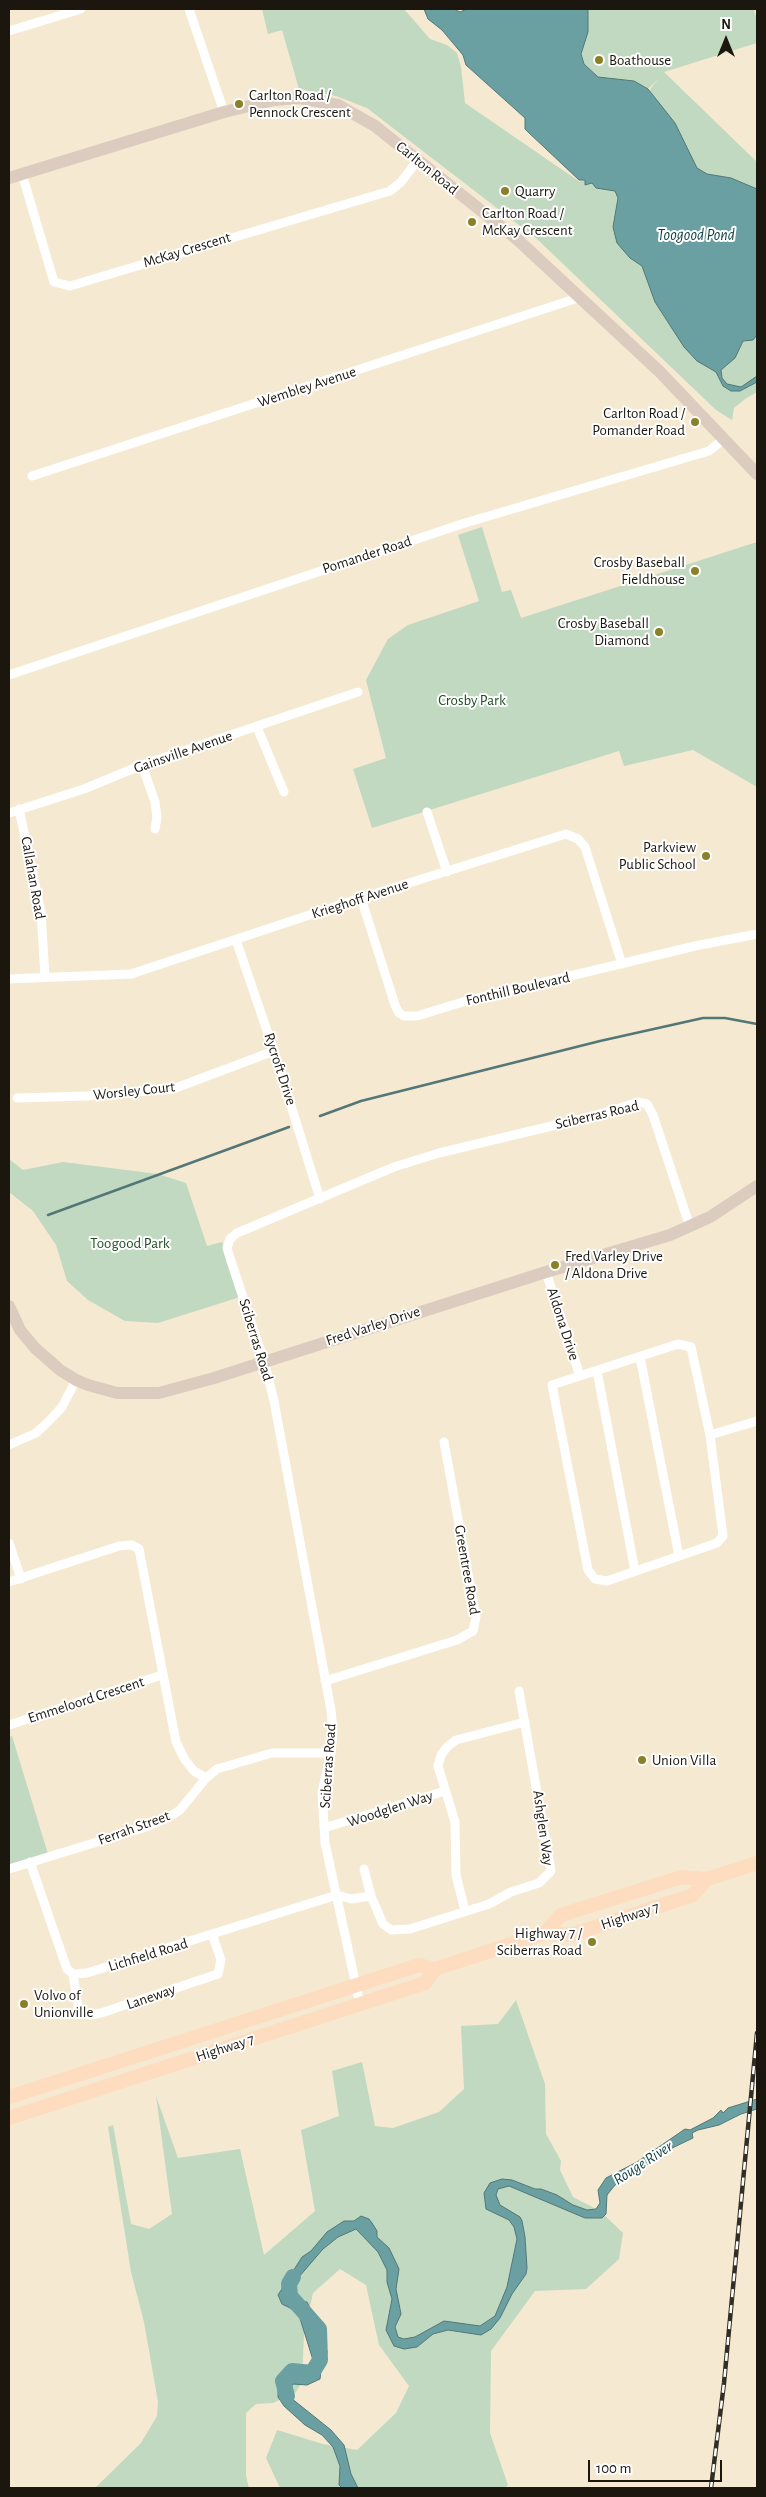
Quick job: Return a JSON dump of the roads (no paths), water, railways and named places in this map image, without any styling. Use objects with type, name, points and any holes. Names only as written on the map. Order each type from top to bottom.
[{"type":"main road","name":"Carlton Road","points":[[9,178],[224,112],[274,100],[299,98],[338,105],[375,126],[518,240],[581,297],[725,438],[757,474]]},
{"type":"main road","name":"Fred Varley Drive","points":[[10,1312],[20,1330],[35,1348],[60,1370],[76,1380],[117,1392],[159,1394],[690,1227],[757,1186]]},
{"type":"main road","name":"Highway 7","points":[[545,1933],[560,1915],[682,1877],[707,1879],[757,1863]]},
{"type":"main road","name":"Highway 7","points":[[9,2097],[418,1965],[436,1969],[545,1933],[571,1935],[693,1895],[707,1879]]},
{"type":"main road","name":"Highway 7","points":[[9,2118],[425,1983],[436,1969]]},
{"type":"street","points":[[9,31],[81,9]]},
{"type":"street","points":[[189,9],[224,112]]},
{"type":"street","name":"McKay Crescent","points":[[22,174],[54,282],[70,286],[390,191],[402,182],[418,161]]},
{"type":"street","name":"Wembley Avenue","points":[[32,476],[581,297]]},
{"type":"street","name":"Pomander Road","points":[[9,675],[465,523],[710,451],[725,438]]},
{"type":"street","name":"Gainsville Avenue","points":[[9,812],[84,789],[142,765],[358,692]]},
{"type":"street","points":[[257,727],[284,792]]},
{"type":"street","points":[[142,765],[155,802],[157,817],[155,829]]},
{"type":"street","name":"Callahan Road","points":[[19,809],[41,912],[45,978]]},
{"type":"street","points":[[427,812],[447,872]]},
{"type":"street","name":"Krieghoff Avenue","points":[[9,979],[131,974],[361,898],[561,835],[572,835],[585,847],[622,964]]},
{"type":"street","name":"Fonthill Boulevard","points":[[361,898],[394,995],[395,1005],[399,1013],[404,1016],[418,1016],[466,1001],[695,946],[757,934]]},
{"type":"street","name":"Rycroft Drive","points":[[236,940],[274,1050],[320,1199]]},
{"type":"street","name":"Worsley Court","points":[[17,1098],[87,1096],[173,1089],[274,1050]]},
{"type":"street","name":"Sciberras Road","points":[[360,2004],[338,1895],[325,1842],[322,1792],[331,1753],[333,1731],[325,1681],[281,1438],[264,1361],[227,1248],[230,1239],[237,1232],[413,1161],[593,1116],[639,1102],[647,1104],[653,1115],[690,1227]]},
{"type":"street","name":"Aldona Drive","points":[[546,1272],[580,1376]]},
{"type":"street","points":[[678,1344],[691,1347],[710,1436],[723,1536],[717,1543],[607,1581],[595,1579],[588,1570],[552,1385],[597,1371],[678,1344]]},
{"type":"street","points":[[640,1357],[679,1556]]},
{"type":"street","points":[[597,1371],[635,1571]]},
{"type":"street","points":[[9,1445],[36,1432],[49,1421],[62,1408],[76,1380]]},
{"type":"street","points":[[710,1436],[757,1421]]},
{"type":"street","name":"Greentree Road","points":[[325,1681],[457,1640],[474,1631],[476,1617],[444,1442]]},
{"type":"street","points":[[9,1543],[21,1578]]},
{"type":"street","name":"Emmeloord Crescent","points":[[9,1582],[119,1546],[136,1546],[142,1554],[162,1676],[180,1751],[194,1771],[206,1778]]},
{"type":"street","name":"Emmeloord Crescent","points":[[9,1725],[162,1676]]},
{"type":"street","name":"Ashglen Way","points":[[364,1869],[371,1896],[383,1924],[391,1930],[410,1929],[489,1904],[511,1892],[540,1883],[550,1871],[519,1691]]},
{"type":"street","name":"Woodglen Way","points":[[324,1828],[334,1827],[445,1791],[438,1766],[441,1755],[447,1747],[456,1740],[525,1722]]},
{"type":"street","name":"Ferrah Street","points":[[9,1869],[146,1827],[169,1816],[180,1810],[206,1778],[217,1769],[272,1753],[331,1753]]},
{"type":"street","points":[[445,1791],[455,1822],[456,1875],[465,1911]]},
{"type":"street","points":[[30,1862],[67,1968],[74,1974]]},
{"type":"street","points":[[338,1895],[351,1899],[371,1896]]},
{"type":"street","name":"Lichfield Road","points":[[74,1974],[88,1974],[338,1895]]},
{"type":"street","name":"Laneway","points":[[74,1974],[78,2007],[82,2013],[90,2015],[101,2013],[218,1974],[221,1960],[212,1934]]},
{"type":"water","name":"Toogood Pond","points":[[424,9],[454,9],[460,12],[467,9],[588,9],[588,32],[581,54],[584,64],[598,77],[634,81],[648,89],[675,123],[697,168],[707,174],[731,178],[757,189],[757,335],[753,340],[743,341],[735,358],[721,370],[722,378],[727,384],[741,387],[757,376],[757,382],[740,391],[731,391],[723,386],[716,372],[697,361],[684,347],[655,302],[642,266],[630,258],[617,243],[613,227],[618,198],[615,191],[596,188],[592,183],[585,185],[585,180],[579,180],[528,132],[525,129],[525,118],[466,65],[463,55],[442,30],[428,19]]},
{"type":"water","points":[[757,2099],[757,2109],[741,2114],[719,2125],[692,2133],[693,2138],[668,2150],[658,2160],[638,2169],[631,2176],[615,2185],[607,2195],[606,2214],[602,2218],[585,2218],[509,2186],[498,2189],[496,2195],[500,2205],[520,2217],[522,2221],[527,2268],[526,2274],[512,2294],[500,2318],[491,2329],[481,2335],[448,2330],[433,2334],[417,2347],[404,2349],[394,2346],[386,2330],[392,2299],[387,2282],[387,2270],[378,2252],[356,2229],[338,2237],[323,2249],[292,2285],[290,2300],[307,2302],[315,2319],[319,2344],[327,2350],[327,2353],[322,2362],[320,2379],[307,2385],[293,2384],[288,2392],[291,2398],[331,2430],[344,2445],[351,2474],[358,2488],[342,2488],[339,2485],[340,2466],[333,2447],[322,2435],[305,2425],[284,2406],[278,2397],[278,2388],[283,2379],[293,2372],[302,2376],[308,2375],[313,2360],[298,2312],[282,2304],[278,2295],[302,2257],[311,2251],[327,2232],[344,2221],[354,2221],[361,2216],[369,2219],[377,2231],[377,2237],[389,2248],[399,2269],[396,2289],[401,2314],[395,2327],[398,2337],[404,2339],[415,2337],[444,2321],[480,2326],[495,2316],[507,2287],[517,2239],[514,2227],[509,2220],[486,2209],[484,2193],[490,2183],[502,2179],[512,2180],[557,2195],[573,2205],[587,2210],[596,2209],[600,2203],[598,2190],[606,2178],[637,2162],[685,2129],[690,2130],[713,2118],[721,2110],[723,2113],[728,2108]]},
{"type":"waterway","points":[[320,1116],[361,1101],[600,1041],[703,1018],[725,1018],[757,1024]]},
{"type":"waterway","points":[[48,1215],[289,1127]]},
{"type":"waterway","name":"Rouge River","points":[[287,2396],[283,2381],[292,2371],[312,2373],[320,2360],[319,2329],[290,2296],[289,2284],[293,2277]]},
{"type":"railway","points":[[711,2488],[724,2383],[757,2033]]},
{"type":"place","name":"Boathouse","points":[[599,60]]},
{"type":"place","name":"Carlton Road / Pennock Crescent","points":[[239,104]]},
{"type":"place","name":"Quarry","points":[[505,191]]},
{"type":"place","name":"Carlton Road / McKay Crescent","points":[[472,222]]},
{"type":"place","name":"Carlton Road / Pomander Road","points":[[695,422]]},
{"type":"place","name":"Crosby Baseball Fieldhouse","points":[[695,571]]},
{"type":"place","name":"Crosby Baseball Diamond","points":[[659,632]]},
{"type":"place","name":"Parkview Public School","points":[[706,856]]},
{"type":"place","name":"Fred Varley Drive / Aldona Drive","points":[[555,1265]]},
{"type":"place","name":"Union Villa","points":[[642,1760]]},
{"type":"place","name":"Highway 7 / Sciberras Road","points":[[592,1942]]},
{"type":"place","name":"Volvo of Unionville","points":[[24,2004]]},
{"type":"park label","name":"Crosby Park","points":[[472,700]]},
{"type":"park label","name":"Toogood Park","points":[[130,1243]]}]
